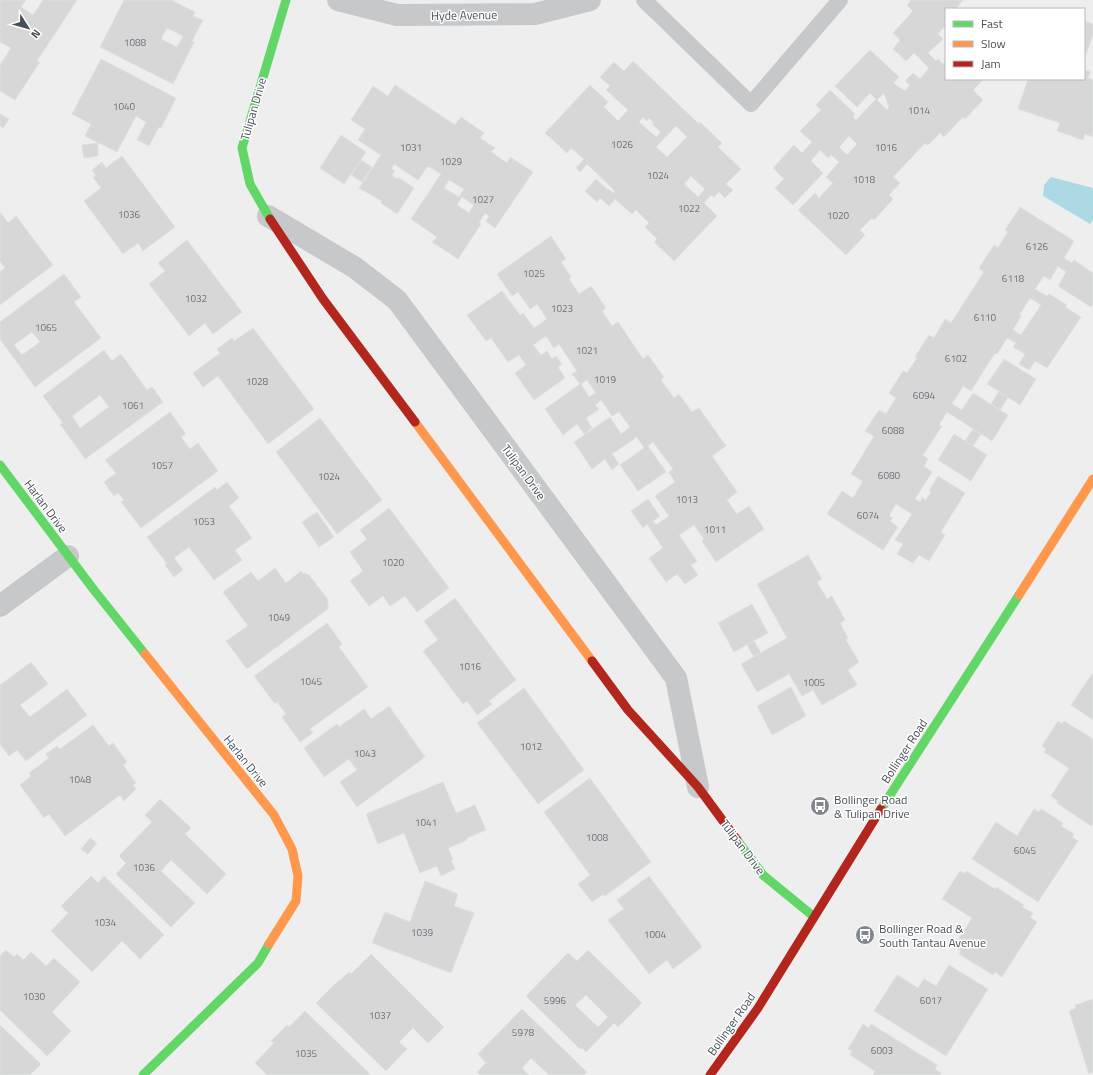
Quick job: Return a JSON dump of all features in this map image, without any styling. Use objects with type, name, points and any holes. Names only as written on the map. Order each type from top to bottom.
[{"type":"street","name":"Tulipan Drive","points":[[286,0],[242,148],[250,184],[268,216],[323,299],[628,710],[698,787],[763,875],[813,916]]},
{"type":"street","name":"Hyde Avenue","points":[[338,0],[397,15],[535,14],[590,0]]},
{"type":"street","name":"Tulipan Drive","points":[[268,216],[354,267],[397,300],[676,678],[698,787]]},
{"type":"street","name":"Harlan Drive","points":[[0,465],[98,596],[274,815],[292,849],[298,876],[296,901],[258,963],[143,1075]]},
{"type":"street","name":"Bollinger Road","points":[[710,1075],[758,1008],[813,916],[1093,480]]},
{"type":"street","points":[[0,606],[68,556]]},
{"type":"lane","points":[[644,0],[751,104],[840,0]]},
{"type":"water","points":[[1051,177],[1093,188],[1093,220],[1090,224],[1043,196],[1044,185]]},
{"type":"building","points":[[0,0],[26,0],[21,7],[33,15],[43,0],[77,0],[37,61],[40,62],[15,100],[0,91],[0,65],[11,48],[0,42]]},
{"type":"building","points":[[124,0],[171,0],[195,12],[193,16],[203,20],[173,84],[100,47]],"holes":[[[167,28],[183,36],[177,47],[161,39]]]},
{"type":"building","points":[[911,0],[963,0],[957,8],[945,8],[945,26],[938,34],[943,39],[928,53],[936,61],[938,59],[943,64],[945,62],[945,80],[983,80],[973,90],[983,100],[965,119],[963,117],[944,137],[940,133],[928,145],[925,143],[893,177],[900,183],[889,195],[893,199],[874,220],[872,218],[860,230],[865,235],[846,255],[798,210],[815,193],[819,198],[833,183],[826,177],[839,162],[831,155],[828,158],[820,150],[811,161],[823,173],[793,205],[775,188],[784,179],[773,168],[794,145],[802,153],[812,142],[800,131],[821,110],[816,105],[830,90],[855,114],[853,117],[856,120],[876,99],[870,93],[857,107],[835,86],[870,50],[899,77],[893,83],[905,91],[910,85],[905,81],[913,73],[920,79],[929,68],[914,53],[906,61],[893,49],[900,40],[893,33],[913,11],[907,5]],"holes":[[[884,93],[889,107],[887,110],[877,100]],[[849,136],[857,144],[847,155],[839,147]]]},
{"type":"building","points":[[1085,21],[1093,24],[1093,35],[1086,54]]},
{"type":"building","points":[[101,59],[176,98],[161,128],[159,127],[149,146],[137,140],[146,122],[136,116],[117,152],[85,136],[91,124],[72,114]]},
{"type":"building","points":[[633,61],[699,124],[700,122],[722,143],[718,147],[741,169],[726,184],[733,190],[725,198],[719,192],[714,197],[711,195],[704,203],[717,216],[674,261],[654,242],[657,239],[645,227],[649,223],[636,210],[632,214],[615,199],[609,206],[600,198],[597,202],[585,191],[596,179],[608,190],[613,193],[615,191],[587,164],[580,172],[576,168],[584,159],[571,148],[567,153],[545,133],[590,85],[608,102],[604,107],[618,121],[628,110],[606,90],[610,86],[600,77],[614,62],[624,71]],"holes":[[[643,117],[647,121],[649,118],[654,123],[652,124],[661,132],[656,137],[639,122]],[[676,126],[687,137],[667,157],[656,147]],[[691,176],[705,189],[698,197],[684,184]]]},
{"type":"building","points":[[1085,70],[1090,72],[1088,78],[1093,80],[1093,137],[1085,134],[1083,140],[1057,131],[1060,123],[1018,109],[1028,80],[1085,80]]},
{"type":"building","points":[[395,85],[455,125],[461,117],[484,133],[480,138],[495,148],[491,152],[507,163],[510,157],[533,172],[495,228],[486,221],[489,216],[485,213],[479,223],[481,224],[458,259],[432,242],[437,237],[411,219],[441,174],[428,166],[418,180],[394,164],[391,169],[395,171],[392,175],[397,179],[398,177],[414,188],[397,214],[381,203],[382,201],[359,188],[381,155],[358,140],[365,129],[351,120],[373,86],[388,96]],"holes":[[[449,180],[464,189],[459,197],[444,188]],[[462,197],[474,205],[469,213],[457,205]]]},
{"type":"building","points":[[0,114],[9,119],[3,128],[0,126]]},
{"type":"building","points":[[341,135],[366,152],[344,184],[320,168]]},
{"type":"building","points":[[98,143],[98,156],[84,158],[82,145]]},
{"type":"building","points":[[122,156],[175,227],[143,251],[138,243],[123,254],[84,201],[101,188],[93,177],[96,176],[92,170],[102,162],[106,168]]},
{"type":"building","points":[[361,160],[372,167],[362,182],[351,175]]},
{"type":"building","points":[[1020,207],[1074,241],[1064,258],[1072,263],[1074,260],[1093,273],[1093,304],[1091,307],[1058,286],[1066,272],[1058,266],[1050,280],[1044,276],[1035,289],[1047,296],[1049,294],[1067,305],[1065,307],[1081,317],[1047,368],[1035,361],[1029,370],[1019,364],[1025,354],[1013,347],[1016,343],[1007,338],[997,354],[995,353],[971,391],[963,386],[952,404],[962,410],[973,393],[1008,415],[992,441],[947,412],[939,425],[942,426],[923,455],[928,459],[924,466],[932,472],[915,499],[920,502],[922,498],[926,500],[931,492],[929,491],[938,476],[965,493],[941,532],[945,535],[929,561],[919,555],[913,563],[897,554],[903,544],[895,540],[912,514],[896,504],[889,516],[893,518],[890,521],[898,527],[883,550],[827,514],[842,491],[853,498],[863,481],[851,474],[874,436],[865,431],[879,410],[886,414],[896,398],[889,393],[903,371],[907,373],[929,335],[934,338],[945,319],[951,323],[984,272],[979,268],[994,245],[998,248],[1008,232],[1005,230]],"holes":[[[1030,298],[1041,305],[1021,335],[1013,330],[1021,316],[1020,314]]]},
{"type":"building","points":[[0,212],[8,223],[16,216],[53,265],[0,305],[0,272],[5,268],[0,261]]},
{"type":"building","points":[[551,236],[566,259],[561,262],[571,277],[569,279],[579,294],[591,286],[606,308],[602,311],[612,326],[618,322],[643,359],[648,355],[664,377],[661,380],[674,398],[679,394],[692,412],[699,408],[726,446],[712,456],[737,492],[727,500],[737,514],[749,506],[764,529],[716,562],[702,541],[704,539],[694,525],[679,535],[697,561],[691,565],[698,575],[685,584],[677,574],[666,582],[649,558],[663,548],[647,524],[643,528],[631,511],[648,499],[660,516],[653,521],[656,525],[669,516],[655,496],[675,482],[669,472],[673,469],[653,442],[648,446],[666,472],[638,491],[620,465],[644,448],[637,437],[612,454],[619,464],[612,470],[605,459],[592,469],[574,442],[610,417],[621,434],[630,427],[619,412],[612,416],[601,400],[595,405],[599,409],[586,418],[592,428],[584,434],[577,424],[563,435],[545,409],[580,384],[572,374],[577,371],[559,344],[554,348],[546,336],[533,345],[541,355],[547,351],[552,359],[556,356],[562,364],[558,367],[565,378],[534,400],[515,373],[526,365],[519,355],[508,362],[491,338],[486,341],[467,315],[502,291],[520,315],[523,313],[534,328],[547,319],[537,304],[530,309],[518,292],[512,296],[497,274]],"holes":[[[587,380],[596,393],[589,397],[581,384]]]},
{"type":"building","points":[[187,240],[242,312],[213,334],[205,323],[189,336],[149,284],[165,271],[158,263]]},
{"type":"building","points":[[64,274],[81,297],[74,302],[101,338],[35,387],[0,339],[0,322]],"holes":[[[32,332],[40,342],[22,355],[14,345]]]},
{"type":"building","points":[[253,328],[314,409],[268,444],[218,376],[203,387],[193,373],[220,353],[217,349],[232,338],[234,341]]},
{"type":"building","points":[[104,350],[112,361],[121,354],[147,390],[152,387],[163,402],[85,459],[60,424],[63,423],[43,396]],"holes":[[[100,395],[109,407],[80,428],[72,416]]]},
{"type":"building","points":[[1004,359],[1036,379],[1020,405],[987,384]]},
{"type":"building","points":[[999,391],[1008,397],[1000,410],[991,404]]},
{"type":"building","points":[[170,412],[186,434],[181,437],[190,449],[198,443],[218,471],[141,528],[121,502],[124,500],[118,493],[114,496],[104,482],[116,473],[105,460]]},
{"type":"building","points":[[320,418],[382,500],[337,534],[276,452]]},
{"type":"building","points":[[973,429],[981,434],[973,446],[965,441]]},
{"type":"building","points":[[954,434],[987,455],[971,481],[938,460]]},
{"type":"building","points":[[227,482],[239,498],[229,506],[252,538],[235,550],[242,560],[214,580],[189,547],[174,558],[183,570],[174,577],[165,565],[167,564],[147,537],[215,487],[217,490]]},
{"type":"building","points":[[389,508],[449,588],[417,612],[405,596],[390,606],[383,596],[369,606],[350,581],[363,571],[350,552],[367,539],[360,530]]},
{"type":"building","points":[[317,512],[334,537],[319,547],[302,522]]},
{"type":"building","points":[[808,555],[822,579],[817,582],[827,599],[832,596],[845,620],[840,623],[848,638],[846,640],[859,662],[848,670],[857,685],[822,705],[813,690],[802,696],[789,674],[757,692],[741,664],[787,638],[757,584]]},
{"type":"building","points":[[275,568],[286,583],[301,571],[303,574],[308,574],[327,598],[329,605],[327,606],[329,608],[247,669],[226,641],[248,626],[223,592],[251,572],[258,581]]},
{"type":"building","points":[[455,598],[516,680],[489,701],[492,704],[477,715],[467,701],[463,704],[423,651],[438,640],[424,621]]},
{"type":"building","points":[[752,604],[768,633],[734,652],[718,623]]},
{"type":"building","points":[[327,623],[342,644],[339,647],[368,687],[310,729],[313,733],[300,742],[282,717],[286,714],[277,702],[275,704],[254,676]]},
{"type":"building","points":[[754,641],[761,653],[754,657],[747,645]]},
{"type":"building","points":[[31,662],[48,684],[20,705],[30,717],[67,689],[87,715],[26,761],[17,750],[9,756],[0,744],[0,685]]},
{"type":"building","points":[[1092,674],[1093,675],[1093,720],[1071,705]]},
{"type":"building","points":[[791,687],[806,716],[772,735],[757,706]]},
{"type":"building","points":[[524,688],[584,770],[538,804],[477,723]]},
{"type":"building","points":[[389,706],[425,757],[357,807],[340,782],[357,770],[349,759],[324,777],[304,748],[337,724],[339,727],[364,709],[371,719]]},
{"type":"building","points":[[1058,721],[1062,724],[1064,721],[1093,739],[1093,823],[1091,826],[1057,803],[1058,801],[1051,796],[1069,768],[1044,752],[1046,749],[1042,746]]},
{"type":"building","points":[[93,725],[109,746],[113,743],[127,762],[123,765],[136,783],[133,785],[136,789],[124,801],[120,795],[65,836],[49,814],[44,818],[20,785],[31,776],[29,773],[49,758],[46,754],[57,746],[60,749]]},
{"type":"building","points":[[590,778],[651,862],[605,896],[604,894],[592,902],[578,884],[590,875],[544,812]]},
{"type":"building","points":[[443,782],[456,813],[475,805],[486,830],[448,848],[453,859],[451,860],[455,869],[441,876],[437,866],[420,873],[404,833],[378,844],[366,814]]},
{"type":"building","points":[[160,799],[191,828],[185,834],[226,874],[207,894],[171,860],[161,871],[195,903],[171,927],[116,874],[126,863],[119,856],[152,822],[145,815]]},
{"type":"building","points":[[1034,809],[1039,812],[1041,809],[1063,823],[1061,826],[1074,834],[1072,837],[1078,841],[1038,902],[972,859],[996,822],[1017,836]]},
{"type":"building","points":[[90,838],[97,843],[88,854],[81,849]]},
{"type":"building","points":[[960,871],[964,874],[966,871],[995,889],[996,887],[1024,905],[1022,907],[1033,913],[1030,917],[1037,922],[1002,977],[995,972],[993,975],[959,954],[961,951],[954,946],[972,918],[942,899]]},
{"type":"building","points":[[91,876],[98,883],[104,876],[164,935],[140,959],[122,941],[92,972],[51,931],[68,913],[61,906]]},
{"type":"building","points":[[649,876],[702,947],[673,969],[667,960],[649,974],[608,920],[624,909],[617,900]]},
{"type":"building","points":[[425,881],[458,894],[454,906],[474,913],[451,973],[372,943],[385,912],[410,922]]},
{"type":"building","points":[[6,950],[14,957],[17,954],[23,960],[31,952],[46,966],[54,958],[80,982],[52,1012],[71,1031],[47,1056],[0,1010],[0,956]]},
{"type":"building","points":[[588,950],[642,1003],[618,1027],[614,1023],[586,1052],[582,1048],[580,1049],[526,996],[568,953],[577,961]],"holes":[[[586,995],[608,1017],[598,1027],[575,1005]]]},
{"type":"building","points":[[371,954],[444,1027],[428,1043],[413,1028],[399,1042],[407,1049],[386,1071],[316,1003],[339,980],[349,972],[351,974]]},
{"type":"building","points":[[949,965],[988,989],[946,1056],[874,1011],[897,975],[918,988],[924,979],[936,986]]},
{"type":"building","points":[[1093,999],[1093,1072],[1089,1074],[1069,1011],[1076,1008],[1075,1005]]},
{"type":"building","points":[[522,1009],[587,1072],[584,1075],[549,1075],[531,1058],[522,1068],[529,1075],[480,1075],[477,1072],[486,1063],[478,1054]]},
{"type":"building","points":[[305,1011],[370,1075],[267,1075],[255,1063],[274,1043],[271,1041],[287,1025],[289,1027]]},
{"type":"building","points":[[863,1024],[869,1028],[871,1024],[937,1065],[935,1069],[941,1073],[940,1075],[873,1075],[875,1071],[850,1055],[852,1051],[848,1049]]},
{"type":"building","points":[[0,1025],[41,1064],[30,1075],[0,1075]]},
{"type":"traffic: fast","points":[[270,219],[250,184],[242,148],[286,0]]},
{"type":"traffic: fast","points":[[0,465],[94,590],[145,654]]},
{"type":"traffic: fast","points":[[881,809],[1019,595]]},
{"type":"traffic: fast","points":[[737,840],[763,875],[813,916]]},
{"type":"traffic: fast","points":[[143,1075],[258,963],[269,944]]},
{"type":"traffic: slow","points":[[415,422],[592,661]]},
{"type":"traffic: slow","points":[[1019,595],[1093,479]]},
{"type":"traffic: slow","points":[[145,654],[274,815],[292,849],[298,876],[296,901],[269,944]]},
{"type":"traffic: jam","points":[[270,219],[323,299],[415,422]]},
{"type":"traffic: jam","points":[[592,661],[628,710],[698,787],[737,840]]},
{"type":"traffic: jam","points":[[710,1075],[758,1008],[881,809]]},
{"type":"place","name":"Bollinger Road & Tulipan Drive","points":[[820,806]]},
{"type":"place","name":"Bollinger Road & South Tantau Avenue","points":[[865,935]]}]
